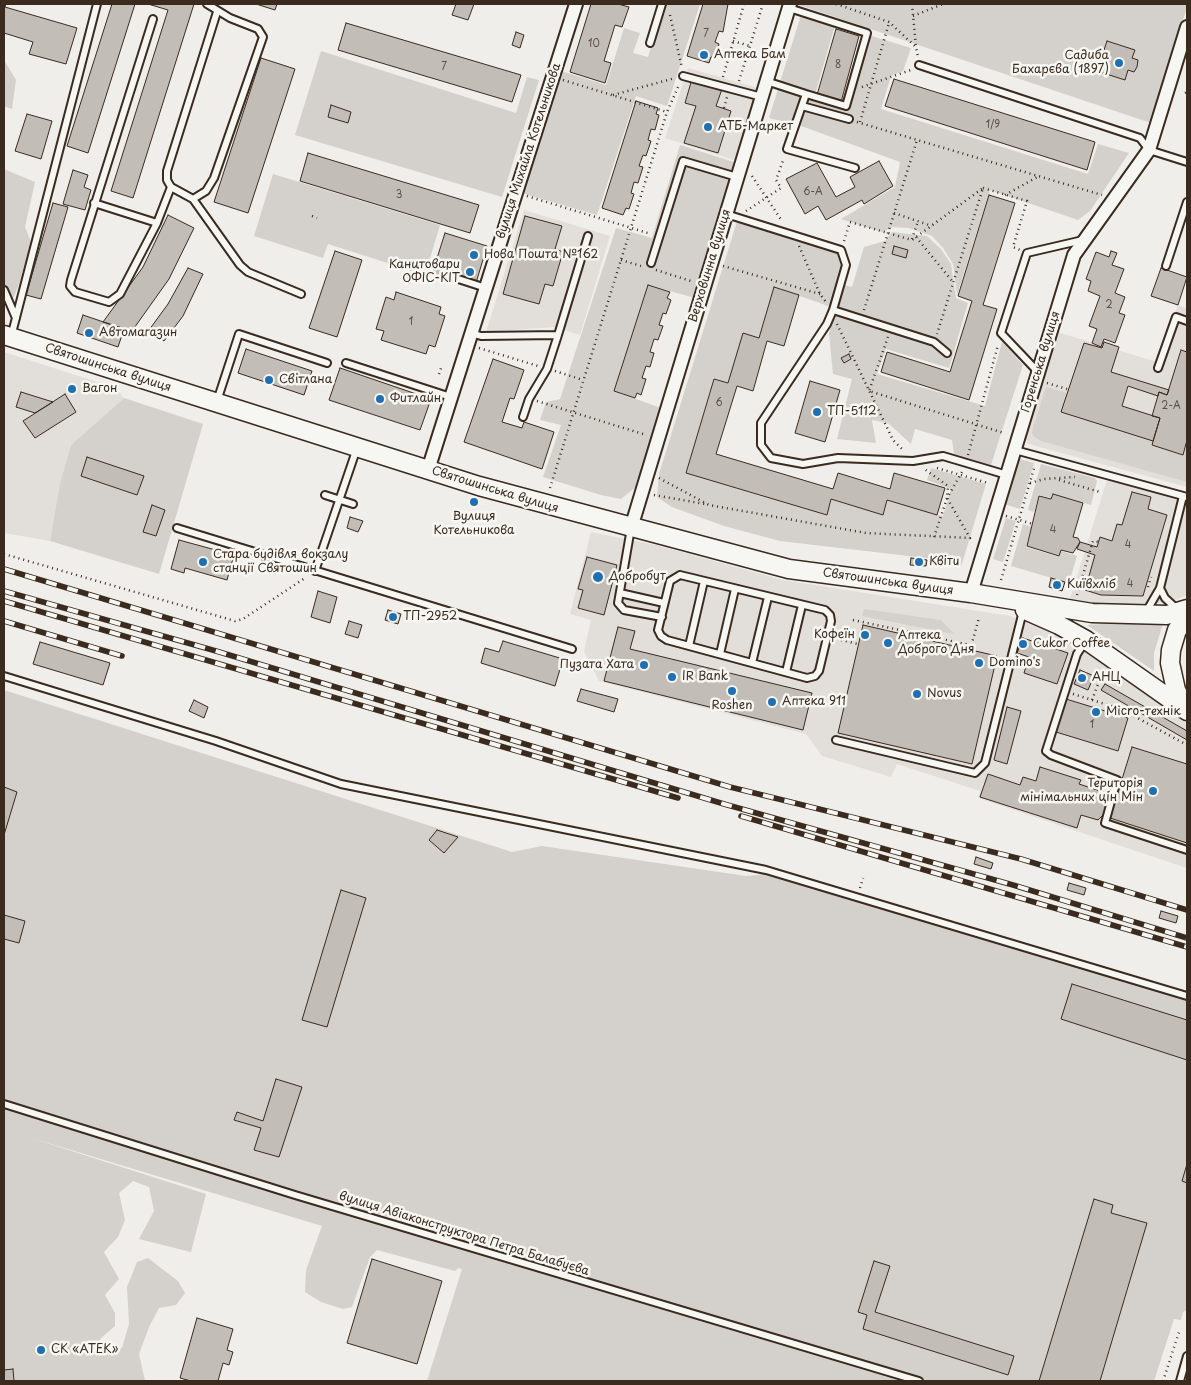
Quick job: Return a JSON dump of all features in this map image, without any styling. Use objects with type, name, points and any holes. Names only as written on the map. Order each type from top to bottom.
[{"type":"main road","name":"Святошинська вулиця","points":[[8,336],[428,470],[631,528],[789,569],[971,593],[1064,610],[1144,616],[1185,613]]},
{"type":"main road","name":"Святошинська вулиця","points":[[997,598],[1059,625],[1086,640],[1187,711]]},
{"type":"main road","points":[[1185,613],[1171,650],[1170,663],[1176,690],[1187,711]]},
{"type":"street","name":"вулиця Михайла Котельникова","points":[[428,470],[576,4]]},
{"type":"street","name":"Верховинна вулиця","points":[[631,528],[731,216],[737,177],[789,6]]},
{"type":"street","name":"Горенська вулиця","points":[[971,593],[1015,450],[1040,377],[1074,255],[1149,150],[1187,27]]},
{"type":"lane","points":[[8,336],[16,318],[98,4]]},
{"type":"lane","points":[[193,199],[206,191],[214,178],[264,37],[258,29],[217,12],[208,4]]},
{"type":"lane","points":[[650,43],[662,4]]},
{"type":"lane","points":[[766,82],[846,106],[850,93],[867,33],[789,6]]},
{"type":"lane","points":[[217,12],[167,171],[167,180],[171,187],[193,199],[240,265],[248,272],[301,294]]},
{"type":"lane","points":[[153,19],[71,280],[70,286],[75,292],[108,302],[115,299],[130,277],[157,224],[171,187]]},
{"type":"lane","points":[[919,65],[1140,138],[1149,150],[1187,162]]},
{"type":"lane","points":[[683,76],[762,97]]},
{"type":"lane","points":[[806,94],[787,149],[855,168]]},
{"type":"lane","points":[[802,106],[849,119]]},
{"type":"lane","points":[[652,263],[683,161],[737,177]]},
{"type":"lane","points":[[1166,266],[1187,202]]},
{"type":"lane","points":[[94,203],[157,224]]},
{"type":"lane","points":[[731,216],[841,250],[846,266],[827,324],[761,422],[761,445],[771,458],[803,464],[838,458],[913,461],[943,456],[1007,476]]},
{"type":"lane","points":[[523,417],[529,399],[546,369],[558,336],[588,236]]},
{"type":"lane","points":[[1040,377],[1001,333],[1027,253],[1083,240]]},
{"type":"lane","points":[[449,276],[486,288]]},
{"type":"lane","points":[[4,290],[16,318]]},
{"type":"lane","points":[[833,310],[934,342],[947,353]]},
{"type":"lane","points":[[1158,368],[1176,317],[1187,321]]},
{"type":"lane","points":[[471,333],[481,336],[558,336]]},
{"type":"lane","points":[[217,402],[239,334],[327,363]]},
{"type":"lane","points":[[346,362],[451,397]]},
{"type":"lane","points":[[315,572],[357,446]]},
{"type":"lane","points":[[1015,450],[1185,497],[1160,588],[1144,616]]},
{"type":"lane","points":[[325,495],[353,504]]},
{"type":"lane","points":[[177,528],[315,572],[572,649]]},
{"type":"lane","points":[[631,528],[618,604],[624,610],[662,617]]},
{"type":"lane","points":[[680,575],[736,589],[825,610],[830,615],[831,621],[819,670],[815,676],[807,678],[688,646],[661,636],[658,630],[664,604],[670,581],[676,576],[680,575]]},
{"type":"lane","points":[[688,646],[704,581]]},
{"type":"lane","points":[[1160,588],[1165,598],[1185,613]]},
{"type":"lane","points":[[720,654],[736,589]]},
{"type":"lane","points":[[620,594],[664,604]]},
{"type":"lane","points":[[752,663],[768,597]]},
{"type":"lane","points":[[786,672],[802,605]]},
{"type":"lane","points":[[836,740],[975,773],[985,763],[1023,609]]},
{"type":"lane","points":[[1086,640],[1078,654],[1064,692],[1046,751],[1051,755],[1117,780],[1105,823],[1187,850]]},
{"type":"lane","points":[[4,676],[216,741],[341,784],[766,870],[1187,996]]},
{"type":"lane","name":"вулиця Авіаконструктора Петра Балабуєва","points":[[4,1104],[305,1198],[918,1381]]},
{"type":"lane","points":[[1180,1381],[1187,1356]]},
{"type":"path","points":[[720,86],[744,4]]},
{"type":"path","points":[[738,85],[763,4]]},
{"type":"path","points":[[836,4],[889,22],[916,46]]},
{"type":"path","points":[[850,93],[872,83],[900,75],[919,65],[912,4]]},
{"type":"path","points":[[913,16],[943,4]]},
{"type":"path","points":[[550,488],[667,112],[683,76],[669,10]]},
{"type":"path","points":[[860,122],[889,22]]},
{"type":"path","points":[[733,41],[750,46]]},
{"type":"path","points":[[612,96],[683,76]]},
{"type":"path","points":[[562,80],[667,112]]},
{"type":"path","points":[[849,119],[1102,195]]},
{"type":"path","points":[[861,319],[917,140]]},
{"type":"path","points":[[731,216],[781,188],[776,180],[787,149]]},
{"type":"path","points":[[1005,194],[1039,176]]},
{"type":"path","points":[[983,188],[1027,201],[1013,247],[1027,253]]},
{"type":"path","points":[[912,240],[983,188]]},
{"type":"path","points":[[934,342],[983,188]]},
{"type":"path","points":[[526,196],[659,236]]},
{"type":"path","points":[[894,214],[932,226]]},
{"type":"path","points":[[312,216],[317,218]]},
{"type":"path","points":[[912,240],[918,221]]},
{"type":"path","points":[[841,250],[850,222],[912,240]]},
{"type":"path","points":[[916,237],[954,282]]},
{"type":"path","points":[[390,263],[406,268]]},
{"type":"path","points":[[721,266],[820,294]]},
{"type":"path","points":[[833,310],[836,323],[893,440],[913,461],[948,486],[947,498],[934,537]]},
{"type":"path","points":[[869,391],[891,328]]},
{"type":"path","points":[[947,498],[962,475],[966,463],[1001,333]]},
{"type":"path","points":[[477,347],[584,380]]},
{"type":"path","points":[[439,374],[441,368]]},
{"type":"path","points":[[1040,377],[1067,389]]},
{"type":"path","points":[[869,391],[1004,433]]},
{"type":"path","points":[[529,399],[646,434]]},
{"type":"path","points":[[1001,580],[1038,457]]},
{"type":"path","points":[[913,461],[988,483]]},
{"type":"path","points":[[656,476],[709,505]]},
{"type":"path","points":[[1030,483],[1044,479],[1058,480],[1100,492]]},
{"type":"path","points":[[650,495],[866,533],[970,538],[947,498]]},
{"type":"path","points":[[996,513],[1033,524]]},
{"type":"path","points":[[1076,599],[1093,541],[1099,542]]},
{"type":"path","points":[[4,554],[236,621],[243,619],[315,572]]},
{"type":"path","points":[[970,650],[978,618]]},
{"type":"path","points":[[852,620],[970,645]]},
{"type":"path","points":[[842,640],[858,644]]},
{"type":"path","points":[[1092,700],[1103,671]]},
{"type":"path","points":[[1064,692],[1121,709],[1187,744]]},
{"type":"path","points":[[1163,1381],[1180,1329]]},
{"type":"shaded area","points":[[664,4],[700,4],[667,106],[636,96],[597,215],[518,192],[558,70],[606,85],[624,28],[640,33],[633,53],[648,57]]},
{"type":"shaded area","points":[[796,4],[1187,4],[1187,7],[1151,123]]},
{"type":"shaded area","points":[[801,15],[835,25],[815,95],[842,103],[862,33],[911,48],[903,71],[891,76],[881,109],[1088,174],[1098,144],[1129,153],[1090,211],[1078,220],[990,190],[957,295],[953,264],[943,248],[932,236],[909,228],[893,227],[882,232],[841,219],[895,187],[900,162],[804,127],[769,118]]},
{"type":"shaded area","points":[[321,51],[516,113],[527,77],[539,80],[502,197],[295,135]]},
{"type":"shaded area","points":[[4,60],[16,80],[12,109],[4,106]]},
{"type":"shaded area","points":[[688,68],[758,88],[737,161],[665,138]]},
{"type":"shaded area","points":[[680,145],[737,163],[695,298],[648,285],[614,391],[661,408],[637,486],[621,499],[601,495],[543,477],[561,425],[540,420],[546,402],[560,399],[616,228],[652,238]]},
{"type":"shaded area","points":[[4,169],[35,182],[25,227],[31,242],[13,299],[4,306]]},
{"type":"shaded area","points":[[273,174],[440,225],[425,275],[328,244],[323,258],[254,236]]},
{"type":"shaded area","points":[[524,210],[610,236],[580,335],[554,327],[486,332]]},
{"type":"shaded area","points":[[738,218],[841,250],[846,265],[834,308],[774,287],[759,338],[728,383],[714,379],[686,473],[826,515],[831,499],[883,515],[887,500],[943,516],[951,489],[927,480],[931,468],[986,484],[961,567],[960,562],[780,541],[724,526],[672,507],[657,497],[659,474]]},
{"type":"shaded area","points":[[892,232],[927,236],[941,249],[951,264],[956,298],[968,303],[949,368],[886,349],[877,374],[985,406],[1002,342],[1023,365],[991,465],[954,454],[952,440],[915,429],[911,444],[888,423],[872,420],[876,443],[837,439],[852,379],[833,374],[829,333],[844,285],[852,287],[864,247],[885,241]]},
{"type":"shaded area","points":[[1178,305],[1187,309],[1187,487],[1028,444],[1025,437],[1054,331],[1157,362]]},
{"type":"shaded area","points":[[4,352],[116,388],[124,398],[71,445],[60,483],[50,541],[4,533]]},
{"type":"shaded area","points":[[1046,387],[1067,393],[1061,412],[1153,441],[1152,445],[1182,455],[1185,448],[1187,449],[1187,482],[1041,441],[1033,436],[1032,431]]},
{"type":"shaded area","points":[[124,398],[203,424],[159,574],[50,541],[60,483],[71,445]]},
{"type":"shaded area","points":[[1020,459],[1034,463],[1020,509],[1004,504],[1016,461]]},
{"type":"shaded area","points":[[1041,464],[1095,478],[1097,481],[1091,505],[1052,494],[1051,498],[1039,495],[1034,512],[1028,510]]},
{"type":"shaded area","points":[[1107,480],[1187,500],[1187,595],[1172,601],[1145,606],[1069,602]]},
{"type":"shaded area","points":[[1006,518],[1016,521],[1003,562],[993,559]]},
{"type":"shaded area","points":[[1023,524],[1032,527],[1026,547],[1059,557],[1061,551],[1077,556],[1069,583],[1011,566]]},
{"type":"shaded area","points":[[591,532],[656,545],[783,580],[1010,616],[1055,631],[1187,716],[1187,868],[978,798],[980,791],[897,764],[891,777],[822,756],[806,734],[599,681],[584,651],[591,620],[570,614]]},
{"type":"shaded area","points":[[864,609],[941,620],[954,634],[862,616]]},
{"type":"shaded area","points":[[1164,620],[1154,653],[1154,671],[1087,625]]},
{"type":"shaded area","points":[[4,690],[512,852],[542,846],[746,876],[768,874],[1187,998],[1187,1310],[1183,1312],[1181,1320],[1174,1319],[1154,1381],[427,1381],[462,1269],[458,1268],[455,1271],[377,1250],[370,1257],[352,1307],[343,1309],[321,1302],[305,1292],[306,1270],[322,1226],[28,1137],[206,1194],[191,1252],[139,1239],[154,1211],[149,1187],[133,1181],[119,1193],[125,1220],[118,1237],[104,1252],[119,1279],[105,1295],[115,1313],[115,1326],[100,1339],[105,1350],[122,1348],[129,1324],[127,1287],[137,1262],[148,1258],[178,1281],[185,1293],[176,1305],[159,1308],[149,1327],[139,1354],[145,1381],[4,1381]]},
{"type":"building","points":[[4,4],[6,4],[5,7],[77,28],[66,64],[29,54],[33,42],[4,33]]},
{"type":"building","points":[[112,4],[135,4],[88,153],[67,146]]},
{"type":"building","points":[[148,4],[194,4],[133,198],[111,191],[168,10]]},
{"type":"building","points":[[256,4],[277,4],[275,10]]},
{"type":"building","points":[[456,4],[474,4],[468,20],[452,15]]},
{"type":"building","points":[[591,4],[618,4],[629,7],[622,27],[615,25],[604,61],[611,63],[605,83],[570,72]]},
{"type":"building","points":[[703,4],[728,4],[723,32],[719,31],[715,42],[719,44],[715,58],[711,57],[709,63],[687,56]]},
{"type":"building","points":[[346,23],[521,75],[512,102],[338,50]]},
{"type":"building","points":[[836,29],[859,36],[841,102],[817,95]]},
{"type":"building","points":[[516,32],[524,35],[520,48],[512,45]]},
{"type":"building","name":"Садиба Бахарєва (1897)","points":[[1107,41],[1135,50],[1132,58],[1138,60],[1137,67],[1134,72],[1128,70],[1125,80],[1097,71]]},
{"type":"building","points":[[261,58],[295,69],[248,213],[214,202]]},
{"type":"building","name":"АТБ-Маркет","points":[[692,79],[722,89],[716,106],[731,111],[718,153],[684,143],[696,106],[685,103]]},
{"type":"building","points":[[894,79],[1095,142],[1087,170],[885,106]]},
{"type":"building","points":[[636,101],[658,108],[656,114],[659,115],[655,130],[651,129],[648,140],[651,141],[646,156],[643,155],[639,166],[643,167],[638,183],[634,182],[631,193],[634,194],[629,209],[626,208],[623,215],[602,208]]},
{"type":"building","points":[[331,105],[351,112],[348,123],[328,117]]},
{"type":"building","points":[[27,114],[52,121],[41,159],[15,151]]},
{"type":"building","points":[[308,153],[479,205],[470,233],[300,181]]},
{"type":"building","points":[[879,161],[893,186],[864,204],[862,200],[826,220],[818,206],[805,214],[786,179],[817,163],[836,197],[855,187],[850,177]]},
{"type":"building","points":[[73,170],[88,175],[84,187],[91,190],[85,210],[63,204]]},
{"type":"building","points":[[989,195],[1015,203],[983,305],[997,309],[969,400],[881,372],[887,352],[950,372],[972,301],[958,296]]},
{"type":"building","points":[[53,203],[68,207],[41,299],[26,295]]},
{"type":"building","points":[[168,215],[194,228],[169,279],[132,331],[103,322],[143,267]]},
{"type":"building","points":[[525,216],[562,226],[555,249],[563,252],[553,286],[545,284],[539,304],[503,294]]},
{"type":"building","points":[[445,233],[487,246],[476,283],[448,274],[447,279],[432,274]]},
{"type":"building","points":[[894,246],[908,250],[906,258],[892,254]]},
{"type":"building","points":[[335,251],[362,260],[337,337],[309,328]]},
{"type":"building","points":[[1111,251],[1117,253],[1112,265],[1124,269],[1115,293],[1125,297],[1119,313],[1125,315],[1115,343],[1104,339],[1101,347],[1092,343],[1097,329],[1089,326],[1100,296],[1088,291],[1091,281],[1086,279],[1096,252],[1109,257]]},
{"type":"building","points":[[188,268],[203,274],[183,316],[164,341],[149,330],[168,304]]},
{"type":"building","points":[[1161,268],[1187,277],[1178,305],[1151,296]]},
{"type":"building","points":[[648,285],[670,292],[667,298],[671,300],[666,314],[663,313],[659,325],[663,326],[658,340],[654,339],[650,352],[654,353],[650,367],[646,366],[642,378],[646,379],[641,395],[637,393],[635,398],[614,391]]},
{"type":"building","points":[[774,287],[799,295],[784,346],[767,341],[753,391],[737,386],[716,454],[833,489],[838,473],[890,489],[894,473],[945,488],[937,515],[887,500],[883,515],[831,499],[827,515],[686,473],[714,379],[728,383],[743,333],[759,338]]},
{"type":"building","points":[[396,292],[441,307],[439,314],[445,316],[435,347],[429,345],[426,354],[381,340],[384,331],[376,329],[386,297],[394,300]]},
{"type":"building","points":[[83,315],[124,329],[118,347],[77,333]]},
{"type":"building","points":[[1104,342],[1119,347],[1111,372],[1169,390],[1167,395],[1159,392],[1158,396],[1128,386],[1122,406],[1160,418],[1153,441],[1061,412],[1084,343],[1102,348]]},
{"type":"building","points":[[246,349],[312,371],[304,395],[238,373]]},
{"type":"building","points":[[1181,350],[1187,352],[1187,440],[1183,455],[1152,445],[1160,418],[1152,416],[1159,392],[1167,395]]},
{"type":"building","points":[[849,354],[851,359],[844,363],[841,358]]},
{"type":"building","points":[[493,359],[524,370],[514,399],[510,398],[502,422],[522,428],[524,422],[554,432],[542,469],[464,442]]},
{"type":"building","name":"Фитлайн","points":[[340,368],[431,399],[420,430],[329,400]]},
{"type":"building","name":"ТП-5112","points":[[810,381],[840,390],[825,442],[795,433]]},
{"type":"building","points":[[21,392],[53,402],[35,413],[16,407]]},
{"type":"building","points":[[65,394],[76,412],[35,438],[23,421]]},
{"type":"building","points":[[87,457],[144,476],[137,495],[81,476]]},
{"type":"building","points":[[1132,492],[1151,497],[1148,509],[1167,515],[1143,596],[1101,595],[1085,590],[1095,555],[1077,549],[1080,542],[1097,547],[1100,537],[1112,541],[1117,524],[1122,525]]},
{"type":"building","points":[[1053,494],[1083,503],[1073,537],[1078,538],[1080,542],[1073,553],[1061,550],[1059,556],[1027,546],[1039,496],[1051,499]]},
{"type":"building","points":[[152,505],[165,510],[156,536],[143,532]]},
{"type":"building","points":[[350,517],[363,521],[358,532],[347,528]]},
{"type":"building","name":"Стара будівля вокзалу станції Святошин","points":[[179,540],[234,555],[227,580],[185,568],[184,573],[171,569]]},
{"type":"building","name":"Добробут","points":[[587,557],[617,565],[604,615],[578,608],[583,590],[578,589]]},
{"type":"building","name":"Квіти","points":[[911,558],[927,560],[926,566],[910,565]]},
{"type":"building","name":"Київхліб","points":[[1051,578],[1065,582],[1062,591],[1049,587]]},
{"type":"building","points":[[318,591],[337,597],[330,623],[311,617]]},
{"type":"building","name":"ТП-2952","points":[[388,610],[401,614],[398,624],[385,620]]},
{"type":"building","points":[[349,621],[362,625],[358,638],[345,634]]},
{"type":"building","name":"Novus","points":[[863,625],[997,656],[972,764],[838,733]]},
{"type":"building","points":[[618,627],[635,631],[630,649],[812,693],[803,730],[604,681]]},
{"type":"building","points":[[1023,638],[1068,653],[1057,684],[1024,673],[1029,657],[1017,653]]},
{"type":"building","points":[[503,641],[563,659],[555,686],[481,663],[485,648],[499,652]]},
{"type":"building","points":[[40,642],[110,663],[103,685],[33,664]]},
{"type":"building","points":[[1080,670],[1094,676],[1088,690],[1074,684]]},
{"type":"building","points":[[1105,684],[1187,731],[1187,740],[1101,690]]},
{"type":"building","points":[[581,689],[618,699],[614,712],[577,701]]},
{"type":"building","points":[[1066,699],[1128,718],[1118,751],[1056,732]]},
{"type":"building","points":[[194,700],[208,707],[204,718],[189,711]]},
{"type":"building","points":[[1007,707],[1021,711],[1007,764],[994,760]]},
{"type":"building","name":"Територія мінімальних цін Мін","points":[[1132,747],[1187,764],[1187,843],[1110,818]]},
{"type":"building","points":[[1040,767],[1081,780],[1079,784],[1106,793],[1108,803],[1105,813],[1098,820],[1081,815],[1077,828],[980,797],[988,774],[1020,785],[1023,777],[1036,781]]},
{"type":"building","points":[[4,787],[17,792],[4,835]]},
{"type":"building","points":[[437,830],[458,837],[444,853],[429,840]]},
{"type":"building","points":[[976,857],[993,863],[991,869],[974,864]]},
{"type":"building","points":[[1069,883],[1086,888],[1084,895],[1067,890]]},
{"type":"building","points":[[341,890],[366,898],[327,1027],[302,1020]]},
{"type":"building","points":[[1161,911],[1178,916],[1176,923],[1159,918]]},
{"type":"building","points":[[4,915],[25,921],[19,943],[4,939]]},
{"type":"building","points":[[1072,984],[1187,1020],[1187,1060],[1061,1019]]},
{"type":"building","points":[[276,1079],[302,1087],[279,1157],[254,1150],[261,1128],[234,1120],[237,1112],[263,1121]]},
{"type":"building","points":[[1187,1164],[1187,1183],[1182,1181]]},
{"type":"building","points":[[1094,1199],[1113,1205],[1111,1213],[1147,1223],[1100,1381],[1039,1381]]},
{"type":"building","points":[[372,1259],[442,1281],[417,1364],[347,1343]]},
{"type":"building","points":[[874,1261],[890,1266],[875,1312],[1014,1356],[1008,1375],[863,1329],[867,1315],[858,1312]]},
{"type":"building","points":[[197,1318],[233,1329],[227,1350],[233,1352],[229,1365],[223,1363],[218,1381],[191,1381],[180,1378]]},
{"type":"building","points":[[13,1369],[14,1381],[4,1381],[4,1370]]},
{"type":"railway","points":[[4,569],[730,787],[1021,859],[1187,910]]},
{"type":"railway","points":[[4,591],[216,651],[724,804],[1013,885],[1187,938]]},
{"type":"railway","points":[[4,601],[678,798]]},
{"type":"railway","points":[[4,621],[122,656]]},
{"type":"railway","points":[[741,816],[1187,947]]},
{"type":"place","name":"Аптека Бам","points":[[704,55]]},
{"type":"place","name":"Садиба Бахарєва (1897)","points":[[1119,63]]},
{"type":"place","name":"АТБ-Маркет","points":[[708,127]]},
{"type":"place","name":"Нова Пошта №162","points":[[474,255]]},
{"type":"place","name":"Канцтовари ОФІС-КІТ","points":[[470,272]]},
{"type":"place","name":"Автомагазин","points":[[89,333]]},
{"type":"place","name":"Світлана","points":[[269,380]]},
{"type":"place","name":"Вагон","points":[[72,389]]},
{"type":"place","name":"Фитлайн","points":[[380,399]]},
{"type":"place","name":"ТП-5112","points":[[817,412]]},
{"type":"place","name":"Вулиця Котельникова","points":[[474,502]]},
{"type":"place","name":"Стара будівля вокзалу станції Святошин","points":[[203,562]]},
{"type":"place","name":"Квіти","points":[[919,562]]},
{"type":"place","name":"Добробут","points":[[598,577]]},
{"type":"place","name":"Київхліб","points":[[1057,585]]},
{"type":"place","name":"ТП-2952","points":[[393,617]]},
{"type":"place","name":"Кофеїн","points":[[865,635]]},
{"type":"place","name":"Аптека Доброго Дня","points":[[888,643]]},
{"type":"place","name":"Cukor Coffee","points":[[1023,644]]},
{"type":"place","name":"Domino's","points":[[979,663]]},
{"type":"place","name":"Пузата Хата","points":[[644,665]]},
{"type":"place","name":"IR Bank","points":[[672,677]]},
{"type":"place","name":"АНЦ","points":[[1082,678]]},
{"type":"place","name":"Roshen","points":[[732,691]]},
{"type":"place","name":"Novus","points":[[917,694]]},
{"type":"place","name":"Аптека 911","points":[[772,702]]},
{"type":"place","name":"Micro-технік","points":[[1096,712]]},
{"type":"place","name":"Територія мінімальних цін Мін","points":[[1153,791]]},
{"type":"place","name":"СК «АТЕК»","points":[[41,1350]]}]
